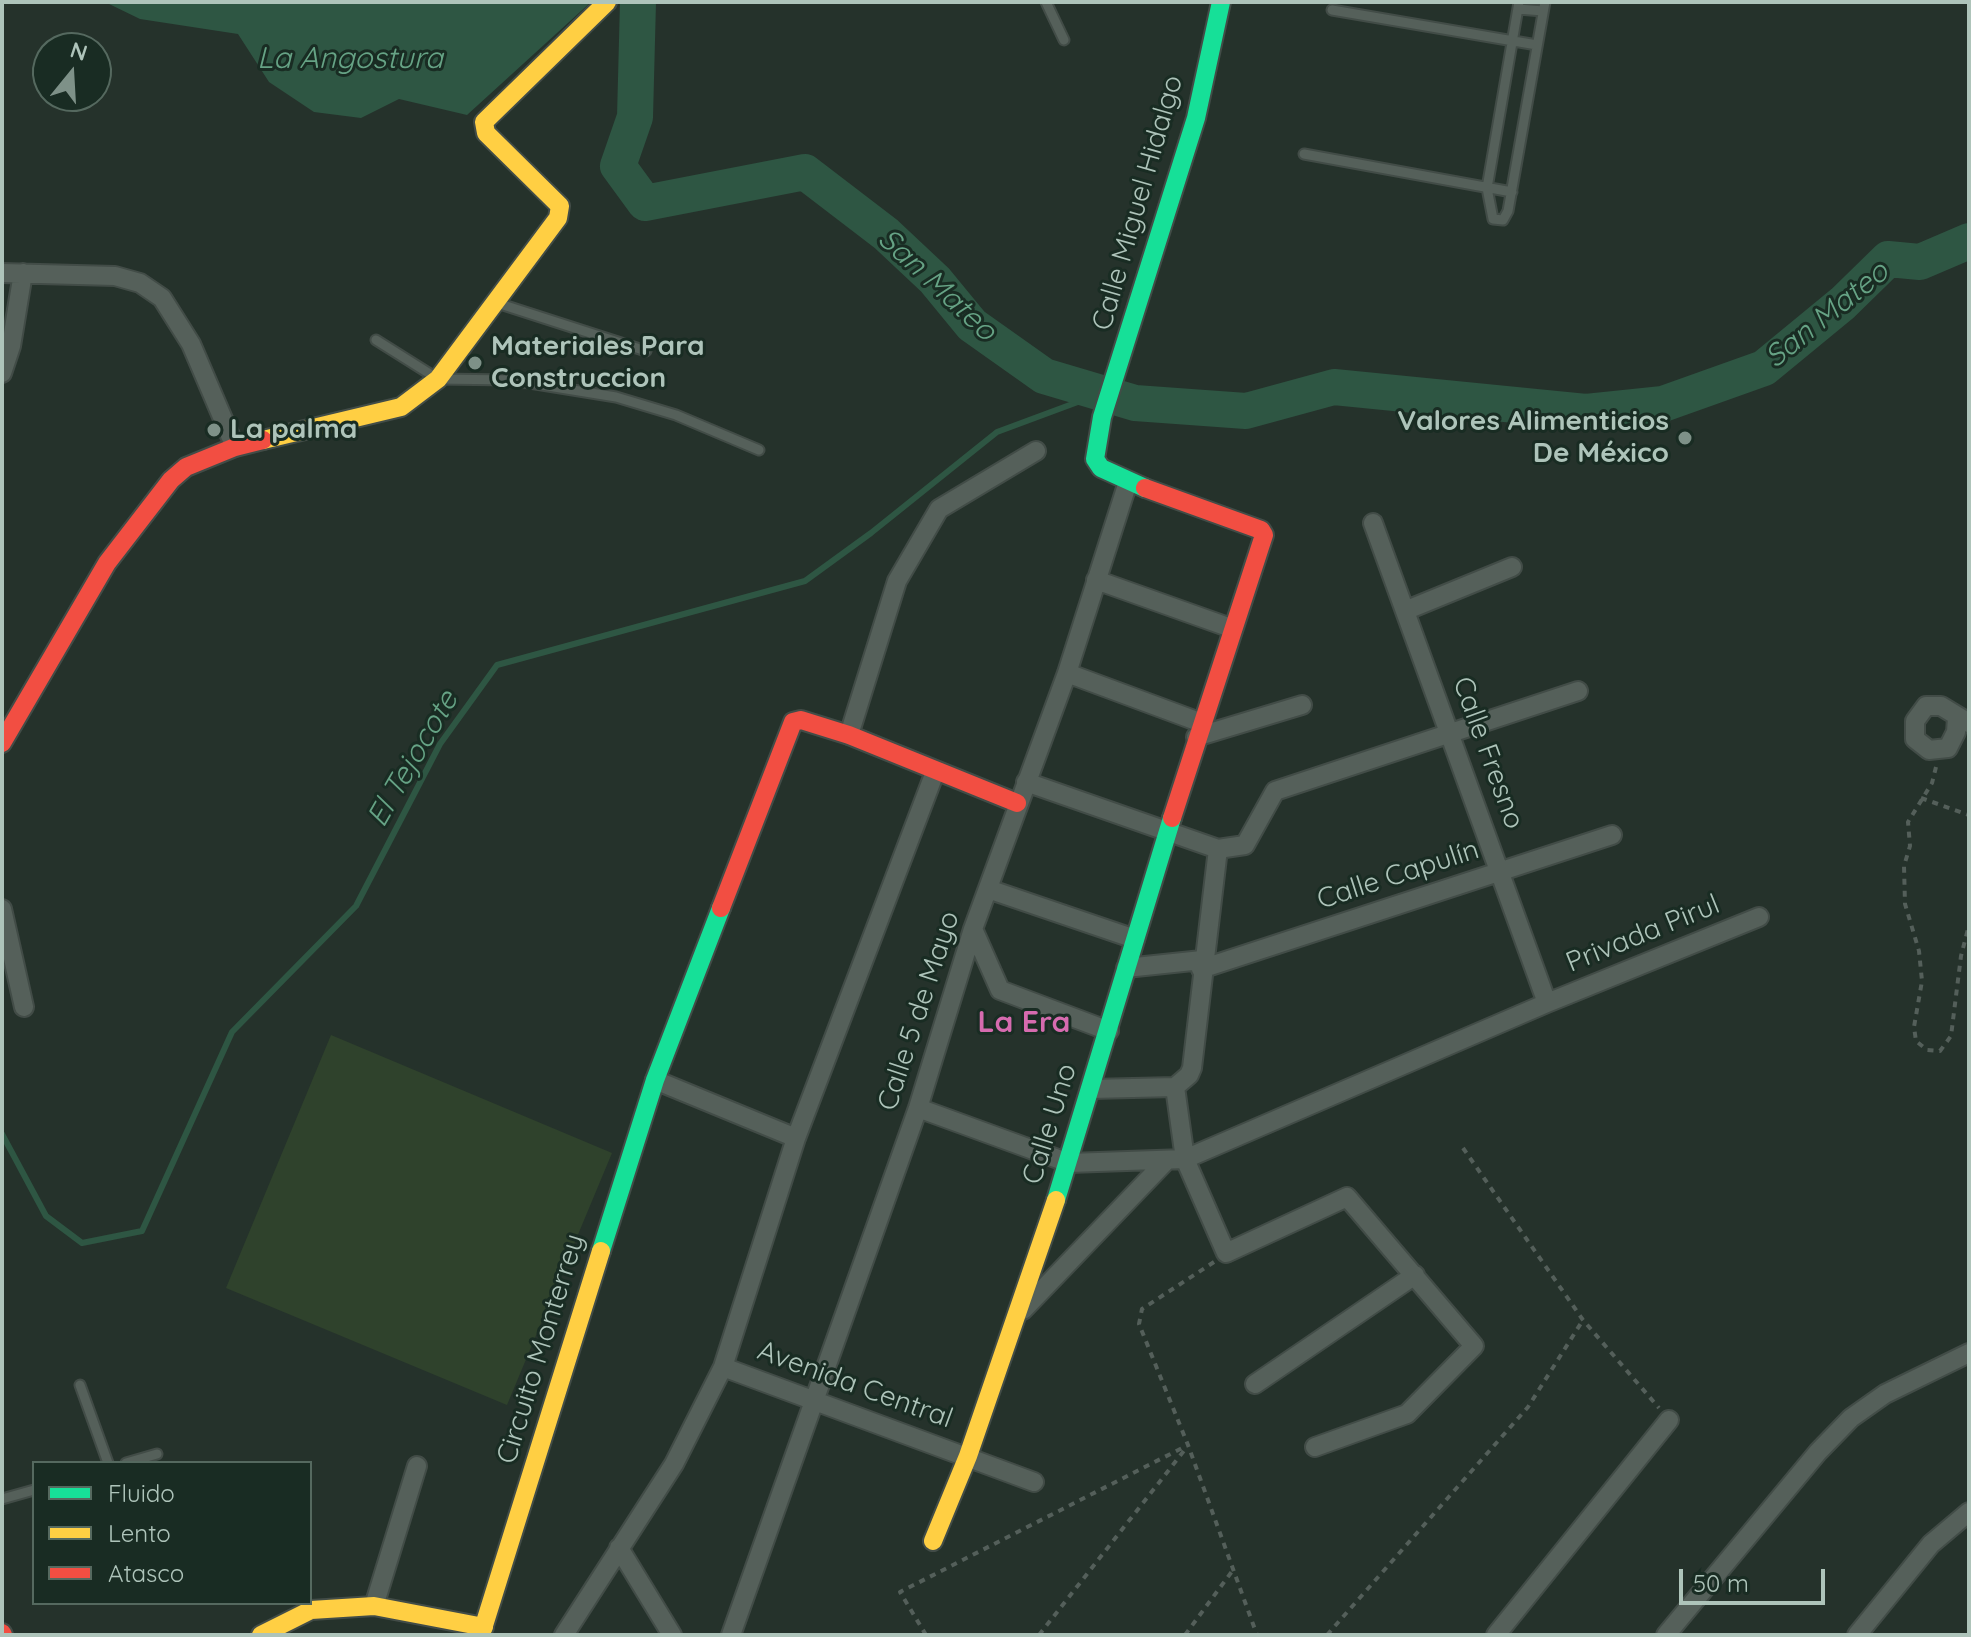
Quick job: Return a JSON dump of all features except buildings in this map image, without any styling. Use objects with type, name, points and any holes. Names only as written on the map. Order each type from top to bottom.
[{"type":"street","points":[[2,743],[107,563],[171,480],[201,458],[235,447],[401,407],[420,396],[438,379],[558,218],[560,206],[486,133],[484,122],[607,2]]},
{"type":"street","name":"Calle Miguel Hidalgo","points":[[1128,482],[1101,468],[1095,459],[1102,417],[1196,118],[1221,2]]},
{"type":"street","points":[[2,273],[115,276],[140,283],[162,298],[191,344],[235,447]]},
{"type":"street","points":[[2,373],[11,346],[23,273]]},
{"type":"street","points":[[849,735],[897,581],[939,509],[1036,451]]},
{"type":"street","name":"Calle Uno","points":[[933,1541],[968,1456],[1069,1163],[1199,730],[1264,535],[1261,530],[1128,482]]},
{"type":"street","name":"Calle 5 de Mayo","points":[[731,1635],[918,1108],[973,929],[1067,673],[1128,482]]},
{"type":"street","name":"Calle Fresno","points":[[1373,523],[1502,871],[1547,1003]]},
{"type":"street","points":[[1407,610],[1512,567]]},
{"type":"street","points":[[1096,580],[1231,628]]},
{"type":"street","points":[[1067,673],[1199,730],[1302,705]]},
{"type":"street","points":[[1026,782],[1218,849],[1249,842],[1275,791],[1450,730],[1578,691]]},
{"type":"street","points":[[1926,706],[1941,706],[1963,720],[1948,748],[1929,750],[1915,739],[1915,721],[1926,706]]},
{"type":"street","name":"Circuito Monterrey","points":[[482,1631],[655,1080],[793,722],[801,720],[849,735],[1017,803]]},
{"type":"street","points":[[564,1635],[674,1464],[723,1367],[796,1138],[935,772]]},
{"type":"street","name":"Calle Capulín","points":[[1126,968],[1202,965],[1612,835]]},
{"type":"street","points":[[1091,1089],[1175,1087],[1189,1075],[1218,849]]},
{"type":"street","points":[[988,889],[1135,939]]},
{"type":"street","points":[[2,909],[24,1007]]},
{"type":"street","name":"Privada Pirul","points":[[1547,1003],[1759,917]]},
{"type":"street","points":[[973,929],[1000,990],[1109,1031]]},
{"type":"street","points":[[918,1108],[1069,1163],[1185,1159],[1547,1003]]},
{"type":"street","points":[[655,1080],[796,1138]]},
{"type":"street","points":[[1175,1087],[1185,1159],[1226,1253],[1347,1197],[1474,1346],[1407,1414],[1315,1447]]},
{"type":"street","points":[[1016,1317],[1165,1162]]},
{"type":"street","points":[[1255,1384],[1415,1275]]},
{"type":"street","points":[[1666,1635],[1818,1452],[1851,1418],[1885,1394],[1969,1353]]},
{"type":"street","name":"Avenida Central","points":[[723,1367],[1034,1482]]},
{"type":"street","points":[[1496,1635],[1669,1420]]},
{"type":"street","points":[[374,1606],[417,1466]]},
{"type":"street","points":[[1857,1635],[1931,1544],[1969,1512]]},
{"type":"street","points":[[619,1548],[672,1635]]},
{"type":"street","points":[[261,1635],[309,1606],[374,1606],[482,1631]]},
{"type":"lane","points":[[1046,2],[1064,40]]},
{"type":"lane","points":[[1518,5],[1544,7],[1512,192],[1503,220],[1493,219],[1487,188],[1518,5]]},
{"type":"lane","points":[[1332,10],[1537,45]]},
{"type":"lane","points":[[1304,154],[1512,192]]},
{"type":"lane","points":[[494,302],[646,351]]},
{"type":"lane","points":[[376,340],[438,379],[511,380],[616,397],[676,415],[759,450]]},
{"type":"lane","points":[[80,1385],[107,1461]]},
{"type":"lane","points":[[133,1461],[157,1454]]},
{"type":"lane","points":[[2,1499],[32,1491]]},
{"type":"path","points":[[1939,749],[1932,783],[1908,822],[1910,846],[1904,866],[1903,887],[1919,951],[1922,981],[1914,1027],[1916,1041],[1927,1050],[1940,1051],[1951,1036],[1961,956],[1969,925]]},
{"type":"path","points":[[1921,798],[1969,815]]},
{"type":"path","points":[[1463,1148],[1583,1320],[1669,1420]]},
{"type":"path","points":[[1226,1253],[1142,1309],[1139,1324],[1188,1445],[1257,1635]]},
{"type":"path","points":[[1327,1635],[1528,1407],[1583,1320]]},
{"type":"path","points":[[926,1635],[900,1592],[1188,1445]]},
{"type":"path","points":[[1039,1635],[1188,1445]]},
{"type":"path","points":[[1185,1635],[1233,1570]]},
{"type":"shaded area","points":[[331,1035],[612,1153],[507,1405],[226,1288]]},
{"type":"water","name":"La Angostura","points":[[105,2],[591,2],[467,115],[399,99],[361,118],[314,112],[269,82],[238,34],[140,19]]},
{"type":"waterway","name":"San Mateo","points":[[638,2],[635,117],[618,166],[645,203],[805,172],[886,234],[935,280],[972,325],[1044,376],[1135,403],[1246,411],[1334,387],[1586,412],[1663,404],[1764,368],[1843,303],[1888,259],[1920,262],[1969,241]]},
{"type":"waterway","name":"El Tejocote","points":[[2,1134],[46,1216],[82,1243],[142,1231],[232,1032],[356,906],[440,744],[497,665],[805,581],[871,533],[997,432],[1102,393]]},
{"type":"traffic: fast","points":[[1145,488],[1101,468],[1095,459],[1102,417],[1196,118],[1221,2]]},
{"type":"traffic: fast","points":[[1056,1200],[1172,818]]},
{"type":"traffic: fast","points":[[601,1251],[655,1080],[721,908]]},
{"type":"traffic: slow","points":[[263,440],[401,407],[438,379],[558,218],[560,206],[486,133],[484,122],[607,2]]},
{"type":"traffic: slow","points":[[933,1541],[968,1456],[1056,1200]]},
{"type":"traffic: slow","points":[[481,1635],[601,1251]]},
{"type":"traffic: slow","points":[[261,1635],[311,1610],[374,1606],[484,1627]]},
{"type":"traffic: jam","points":[[2,743],[107,563],[171,480],[186,467],[235,447],[263,440]]},
{"type":"traffic: jam","points":[[1145,488],[1261,530],[1264,535],[1172,818]]},
{"type":"traffic: jam","points":[[721,908],[793,722],[801,720],[849,735],[1017,803]]},
{"type":"place","name":"Materiales Para Construccion","points":[[475,363]]},
{"type":"place","name":"La palma","points":[[214,430]]},
{"type":"place","name":"Valores Alimenticios De México","points":[[1685,438]]},
{"type":"district","name":"La Era","points":[[1024,1023]]}]
